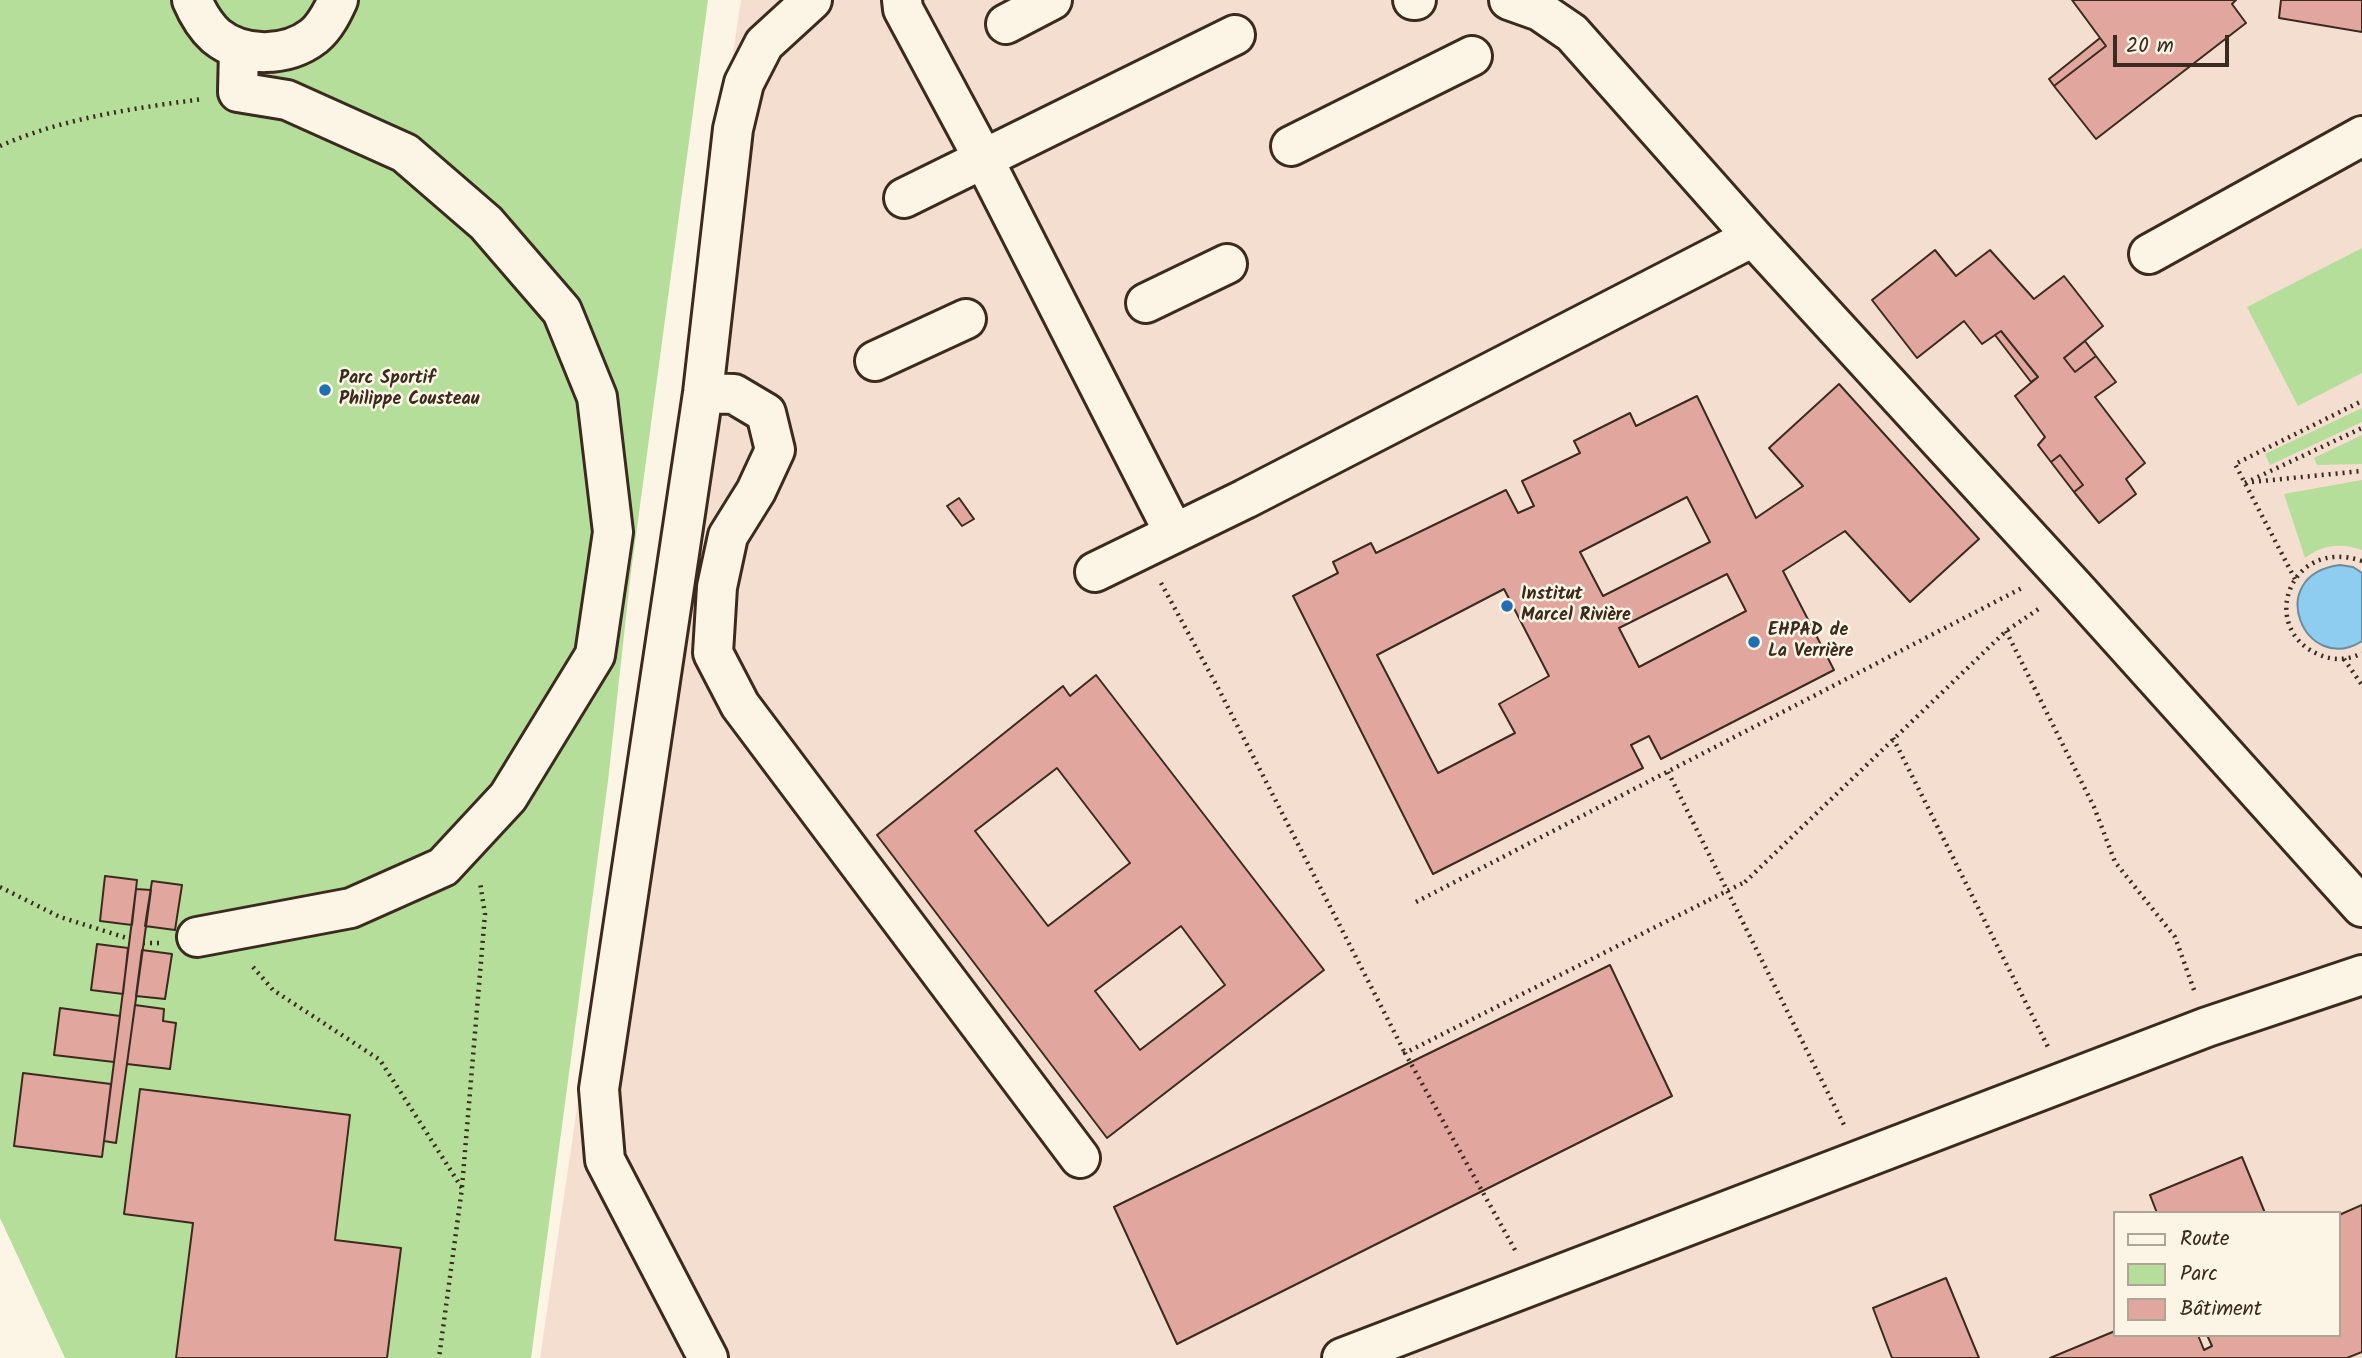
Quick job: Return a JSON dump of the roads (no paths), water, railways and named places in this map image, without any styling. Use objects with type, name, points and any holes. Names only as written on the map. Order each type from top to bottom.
[{"type":"lane","points":[[192,0],[201,19],[218,37],[239,49],[265,53],[291,49],[314,36],[331,16],[338,0]]},
{"type":"lane","points":[[708,1358],[605,1160],[599,1089],[703,393],[733,129],[744,83],[764,44],[812,0]]},
{"type":"lane","points":[[902,0],[903,9],[983,158],[1174,533]]},
{"type":"lane","points":[[1006,24],[1052,0]]},
{"type":"lane","points":[[1509,0],[1540,11],[1572,33],[1753,237],[2362,907]]},
{"type":"lane","points":[[904,198],[1235,35]]},
{"type":"lane","points":[[210,935],[351,908],[443,867],[508,797],[595,655],[613,532],[597,397],[562,311],[486,223],[405,153],[287,100],[238,92],[239,49]]},
{"type":"lane","points":[[1291,146],[1472,56]]},
{"type":"lane","points":[[2148,254],[2362,136]]},
{"type":"lane","points":[[1095,572],[1245,499],[1753,237]]},
{"type":"lane","points":[[1146,303],[1227,264]]},
{"type":"lane","points":[[875,361],[966,318]]},
{"type":"lane","points":[[703,393],[734,394],[766,413],[775,450],[756,491],[728,536],[717,587],[713,653],[740,705],[1080,1158]]},
{"type":"lane","points":[[1342,1358],[2207,1027],[2362,975]]},
{"type":"water","points":[[2340,565],[2353,567],[2362,573],[2362,641],[2341,648],[2324,646],[2309,635],[2300,620],[2298,603],[2303,586],[2316,573]]},
{"type":"place","name":"Parc Sportif Philippe Cousteau","points":[[325,390]]},
{"type":"place","name":"Institut Marcel Rivière","points":[[1507,606]]},
{"type":"place","name":"EHPAD de La Verrière","points":[[1754,642]]}]
